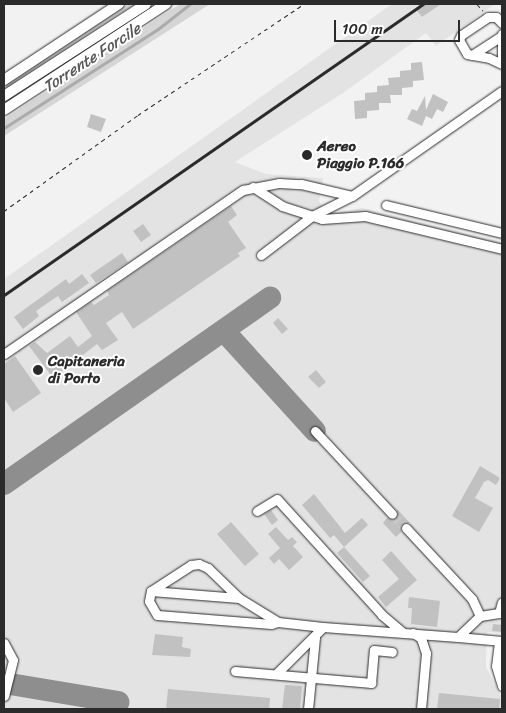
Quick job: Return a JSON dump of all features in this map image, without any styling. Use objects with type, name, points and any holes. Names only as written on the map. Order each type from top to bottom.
[{"type":"main road","points":[[4,80],[119,4]]},
{"type":"main road","points":[[4,96],[146,4]]},
{"type":"main road","points":[[4,110],[166,4]]},
{"type":"street","points":[[502,23],[496,17],[488,17],[461,35],[459,46],[467,54],[502,64]]},
{"type":"street","points":[[472,55],[502,35]]},
{"type":"street","points":[[502,35],[502,56]]},
{"type":"street","points":[[261,255],[312,216],[352,196],[502,91]]},
{"type":"street","points":[[4,354],[234,196],[253,187],[279,183],[301,184],[352,196]]},
{"type":"street","points":[[253,187],[282,206],[328,220],[365,216],[502,249]]},
{"type":"street","points":[[386,205],[502,233]]},
{"type":"street","points":[[315,431],[392,514]]},
{"type":"street","points":[[257,511],[277,499],[382,615],[402,632]]},
{"type":"street","points":[[406,528],[472,599],[480,616]]},
{"type":"street","points":[[278,622],[240,598],[208,568],[199,564],[191,565],[151,591],[149,601],[157,616],[371,629],[501,642],[496,666],[502,686]]},
{"type":"street","points":[[151,591],[240,598]]},
{"type":"street","points":[[458,637],[480,616],[501,614],[502,602]]},
{"type":"street","points":[[371,629],[380,626],[382,615]]},
{"type":"street","points":[[276,674],[323,627]]},
{"type":"street","points":[[412,633],[421,638],[426,653],[421,709]]},
{"type":"street","points":[[308,709],[315,636]]},
{"type":"street","points":[[426,653],[435,639],[446,636]]},
{"type":"street","points":[[4,643],[13,660],[4,696]]},
{"type":"street","points":[[235,670],[371,683],[374,650],[392,652]]},
{"type":"path","points":[[4,210],[138,115],[304,4]]},
{"type":"path","points":[[477,4],[482,4]]},
{"type":"shaded area","points":[[128,4],[135,4],[4,90],[4,85]]},
{"type":"shaded area","points":[[180,4],[210,4],[4,136],[4,119]]},
{"type":"shaded area","points":[[392,4],[495,4],[436,46],[426,33],[343,93],[235,162],[266,174],[323,178],[319,201],[327,214],[362,208],[502,242],[502,633],[487,632],[486,667],[502,698],[502,709],[4,709],[4,279]]},
{"type":"building","points":[[424,4],[441,4],[422,17],[416,9]]},
{"type":"building","points":[[422,62],[424,80],[413,81],[413,87],[402,88],[402,95],[390,95],[391,103],[379,103],[379,110],[367,111],[367,118],[355,119],[354,101],[365,100],[365,93],[377,92],[377,86],[389,85],[388,78],[400,77],[400,71],[411,70],[411,63]]},
{"type":"building","points":[[433,94],[448,102],[443,112],[437,109],[432,119],[426,116],[422,126],[407,119],[412,109],[417,111],[425,96],[426,110]]},
{"type":"building","points":[[91,114],[106,119],[101,132],[87,127]]},
{"type":"building","points":[[231,206],[237,215],[228,222],[246,248],[238,253],[240,256],[133,329],[122,312],[106,323],[118,340],[102,350],[97,344],[53,378],[29,346],[35,342],[47,353],[70,336],[78,347],[92,336],[76,312],[91,302],[94,305],[109,295],[107,291]]},
{"type":"building","points":[[143,224],[151,235],[141,242],[133,231]]},
{"type":"building","points":[[122,253],[128,262],[96,283],[90,275]]},
{"type":"building","points":[[82,274],[89,283],[62,302],[58,296],[36,311],[39,316],[23,329],[14,317],[66,279],[69,284]]},
{"type":"building","points":[[278,318],[288,329],[282,334],[273,323]]},
{"type":"building","points":[[15,356],[41,393],[13,412],[4,398],[4,364]]},
{"type":"building","points":[[316,370],[326,382],[319,388],[308,377]]},
{"type":"building","points":[[480,466],[500,478],[496,485],[488,480],[484,482],[475,498],[493,508],[479,532],[452,516]]},
{"type":"building","points":[[314,494],[345,533],[362,518],[368,525],[344,547],[334,535],[330,538],[302,505]]},
{"type":"building","points":[[397,509],[410,523],[402,523],[401,532],[396,537],[383,523],[387,518],[397,518]]},
{"type":"building","points":[[271,510],[278,520],[272,525],[264,514]]},
{"type":"building","points":[[231,522],[259,554],[245,566],[217,534]]},
{"type":"building","points":[[276,527],[288,540],[292,537],[297,542],[293,546],[303,557],[289,570],[279,559],[274,564],[269,558],[280,548],[268,534]]},
{"type":"building","points":[[344,547],[370,576],[363,582],[337,553]]},
{"type":"building","points":[[391,551],[417,580],[386,607],[378,597],[399,579],[382,560]]},
{"type":"building","points":[[409,597],[440,601],[437,627],[411,624],[412,608],[408,608]]},
{"type":"building","points":[[493,624],[502,625],[502,632],[492,631]]},
{"type":"building","points":[[155,634],[183,637],[182,647],[191,649],[190,657],[152,655]]},
{"type":"building","points":[[285,685],[302,686],[300,709],[282,709]]},
{"type":"building","points":[[168,689],[270,698],[269,709],[166,709]]},
{"type":"building","points":[[439,693],[500,699],[499,709],[437,709]]},
{"type":"waterway","name":"Torrente Forcile","points":[[4,128],[158,29],[190,4]]},
{"type":"taxiway","points":[[4,484],[270,298]]},
{"type":"taxiway","points":[[224,331],[315,431]]},
{"type":"taxiway","points":[[4,683],[118,702]]},
{"type":"tunnel","points":[[392,514],[406,528]]},
{"type":"railway","points":[[4,295],[423,4]]},
{"type":"place","name":"Aereo Piaggio P.166","points":[[307,155]]},
{"type":"place","name":"Capitaneria di Porto","points":[[38,370]]}]
